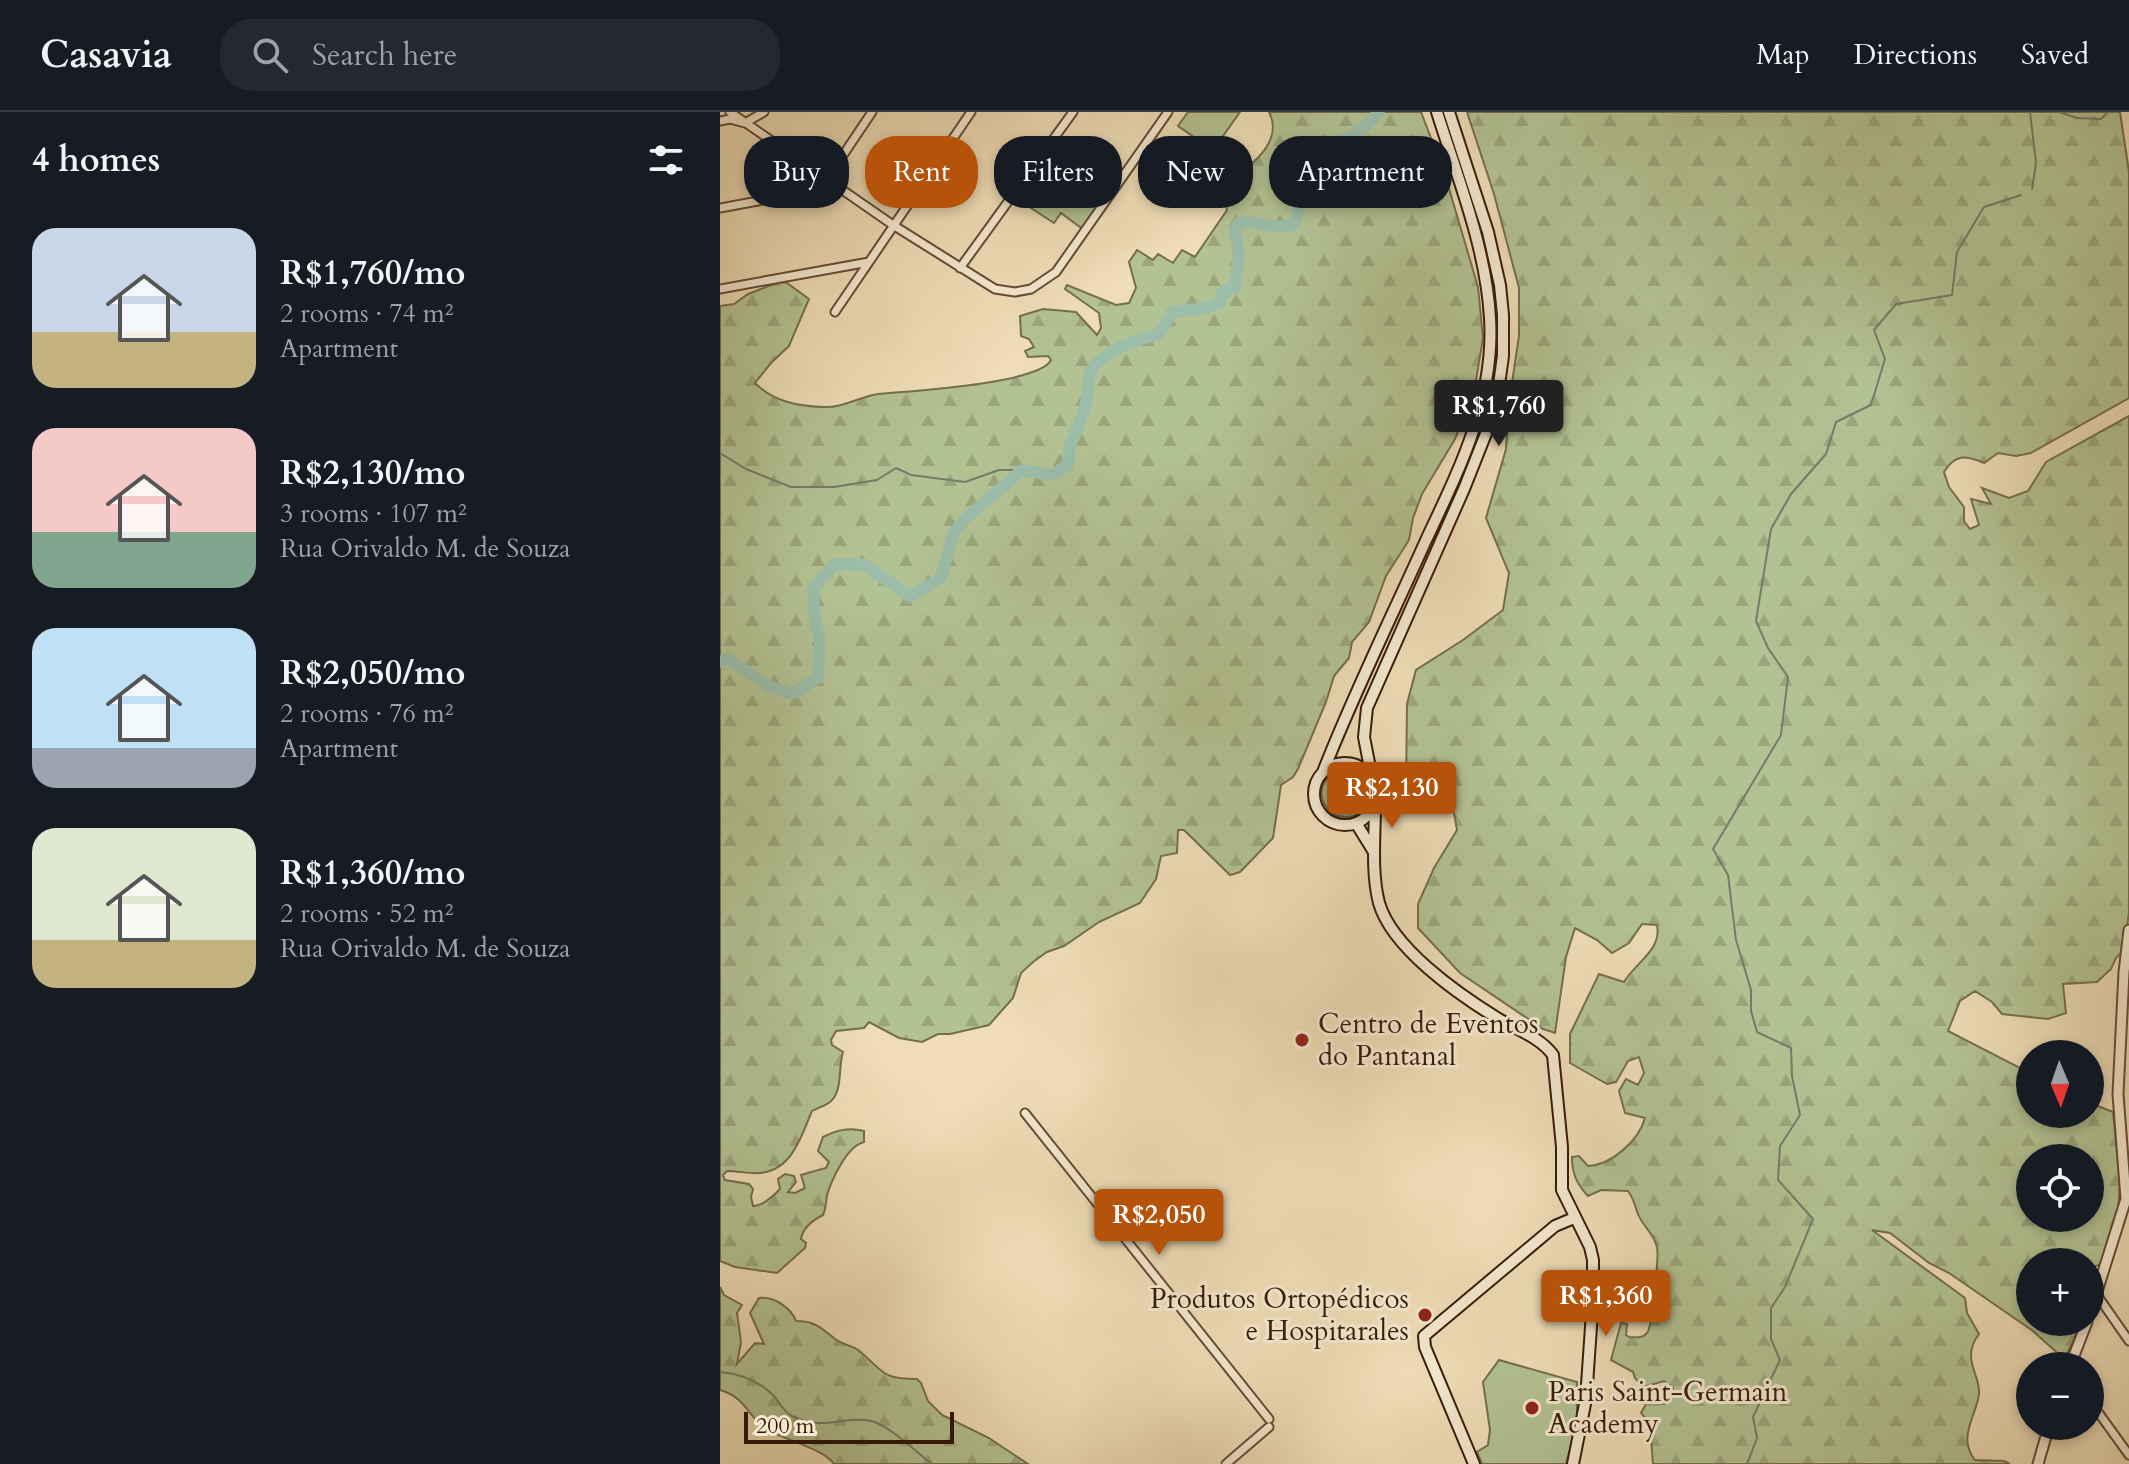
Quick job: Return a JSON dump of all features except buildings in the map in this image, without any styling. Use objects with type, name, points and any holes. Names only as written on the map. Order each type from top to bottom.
[{"type":"main road","points":[[1375,804],[1366,817],[1356,823],[1338,825],[1320,813],[1314,793],[1476,427],[1490,361],[1488,290],[1437,112]]},
{"type":"main road","points":[[1449,112],[1488,232],[1497,270],[1503,315],[1503,356],[1498,392],[1487,431],[1367,708],[1364,737],[1376,792],[1375,855],[1379,904],[1388,924],[1404,944],[1456,989],[1495,1017],[1547,1046],[1553,1055],[1558,1081],[1564,1199],[1555,1226]]},
{"type":"main road","points":[[1323,772],[1334,765],[1349,763],[1362,768],[1372,778]]},
{"type":"main road","points":[[1356,823],[1375,855]]},
{"type":"main road","points":[[1564,1199],[1590,1247],[1593,1272],[1585,1412],[1573,1464]]},
{"type":"main road","points":[[1474,1464],[1425,1347],[1424,1336],[1555,1226],[1574,1218]]},
{"type":"street","points":[[730,112],[764,136]]},
{"type":"street","points":[[720,121],[728,119],[745,123],[764,112]]},
{"type":"street","points":[[849,146],[872,112]]},
{"type":"street","points":[[835,312],[971,112]]},
{"type":"street","points":[[960,268],[1073,112]]},
{"type":"street","points":[[849,194],[995,289],[1015,292],[1031,289],[1056,272],[1168,112]]},
{"type":"street","points":[[720,208],[744,204]]},
{"type":"street","points":[[720,289],[869,262]]},
{"type":"street","points":[[2104,1273],[2128,1199],[2125,1130],[2118,1094],[2129,930]]},
{"type":"street","points":[[1025,1113],[1269,1423],[1226,1464]]},
{"type":"street","points":[[2123,1212],[2129,1221]]},
{"type":"street","points":[[2104,1305],[2129,1341]]},
{"type":"street","points":[[2104,1420],[2129,1455]]},
{"type":"street","points":[[2038,1464],[2045,1440]]},
{"type":"green space","points":[[1188,112],[1240,112],[1223,136],[1193,136],[1178,126]]},
{"type":"green space","points":[[1269,112],[1421,112],[1430,136],[1271,136]]},
{"type":"green space","points":[[1467,112],[2120,112],[2129,172],[2129,398],[2031,453],[2016,456],[1998,453],[1984,463],[1971,458],[1956,459],[1944,472],[1949,487],[1964,507],[1964,521],[1970,529],[1979,525],[1971,499],[1991,504],[1982,488],[2009,498],[2028,491],[2046,462],[2129,416],[2129,912],[2124,950],[2097,982],[2063,984],[2066,1013],[2048,1019],[2002,1014],[1992,1002],[1975,991],[1960,1001],[1948,1031],[2016,1066],[2016,1128],[2104,1128],[2104,1108],[2113,1112],[2120,1183],[2118,1211],[2104,1260],[2104,1248],[2016,1248],[2016,1319],[1949,1273],[1929,1263],[1890,1233],[1872,1230],[1965,1298],[1967,1313],[1979,1334],[1971,1351],[1979,1394],[1969,1427],[1970,1452],[1975,1460],[2010,1464],[1653,1464],[1650,1424],[1641,1413],[1647,1402],[1664,1404],[1673,1398],[1673,1388],[1664,1381],[1643,1387],[1633,1372],[1611,1360],[1621,1323],[1627,1324],[1626,1335],[1629,1337],[1647,1333],[1655,1292],[1657,1247],[1628,1191],[1601,1190],[1588,1196],[1576,1178],[1572,1157],[1579,1156],[1588,1166],[1597,1165],[1631,1143],[1645,1118],[1625,1113],[1619,1091],[1626,1079],[1638,1085],[1644,1073],[1639,1057],[1628,1061],[1616,1082],[1607,1084],[1570,1063],[1570,1034],[1599,974],[1624,982],[1652,949],[1658,934],[1657,925],[1642,924],[1629,943],[1612,953],[1575,928],[1566,957],[1555,1033],[1543,1029],[1460,973],[1418,928],[1418,904],[1434,868],[1457,830],[1451,797],[1429,797],[1406,792],[1407,704],[1416,670],[1503,610],[1509,573],[1486,518],[1506,449],[1519,336],[1519,288],[1494,194]]},
{"type":"green space","points":[[1269,142],[1269,208],[1452,208],[1452,199],[1478,287],[1483,338],[1475,386],[1455,439],[1422,494],[1409,540],[1386,576],[1369,622],[1352,642],[1349,658],[1334,676],[1298,769],[1281,785],[1273,838],[1240,872],[1230,875],[1184,830],[1178,830],[1177,853],[1161,856],[1156,879],[1140,903],[1099,922],[1033,962],[1021,973],[1013,998],[989,1025],[938,1034],[922,1042],[899,1038],[869,1022],[864,1028],[836,1031],[832,1045],[843,1052],[837,1092],[830,1102],[812,1111],[795,1150],[781,1165],[771,1170],[756,1173],[727,1171],[723,1175],[725,1180],[749,1184],[753,1189],[753,1206],[756,1206],[780,1189],[778,1179],[785,1174],[794,1176],[796,1182],[788,1192],[795,1193],[805,1188],[801,1175],[826,1168],[829,1162],[818,1151],[823,1137],[843,1130],[859,1130],[864,1131],[864,1142],[852,1150],[841,1164],[829,1188],[823,1215],[809,1224],[802,1235],[805,1248],[777,1273],[735,1267],[720,1261],[720,306],[734,304],[748,294],[779,282],[787,283],[809,299],[789,346],[755,383],[770,395],[796,404],[830,407],[878,394],[971,385],[1023,375],[1051,360],[1048,356],[1028,357],[1025,351],[1034,347],[1029,339],[1021,336],[1020,316],[1043,309],[1076,312],[1097,335],[1101,328],[1099,313],[1065,289],[1067,285],[1116,305],[1129,303],[1136,288],[1129,262],[1137,250],[1153,260],[1158,254],[1173,263],[1182,250],[1195,257],[1226,208],[1253,208],[1253,162]]},
{"type":"green space","points":[[1031,208],[1099,208],[1084,230],[1061,213],[1054,223]]},
{"type":"green space","points":[[1349,770],[1364,779],[1369,795],[1360,812],[1342,817],[1328,809],[1322,791],[1332,774]],"holes":[[[1337,784],[1357,789],[1354,803],[1334,799]]]},
{"type":"green space","points":[[720,1287],[724,1295],[742,1305],[737,1313],[741,1342],[737,1364],[755,1343],[764,1344],[750,1313],[759,1298],[776,1301],[786,1307],[796,1321],[822,1328],[837,1341],[858,1350],[883,1372],[917,1379],[928,1401],[942,1415],[989,1438],[1028,1464],[834,1464],[813,1449],[768,1430],[736,1398],[720,1390]]},
{"type":"green space","points":[[2039,1336],[2075,1336],[2068,1352],[2056,1352]]},
{"type":"green space","name":"Paris Saint-Germain Academy","points":[[1499,1360],[1577,1382],[1577,1422],[1566,1464],[1482,1464],[1477,1452],[1488,1445],[1490,1430],[1483,1382]]},
{"type":"waterway","points":[[720,662],[728,659],[770,687],[792,694],[818,678],[820,641],[813,588],[835,564],[865,565],[910,596],[941,578],[953,534],[965,519],[1022,470],[1052,475],[1068,465],[1071,442],[1084,411],[1094,366],[1119,348],[1159,334],[1172,312],[1205,308],[1220,302],[1222,293],[1235,287],[1239,256],[1235,230],[1240,222],[1293,225],[1300,202],[1303,162],[1319,148],[1348,138],[1379,112]]},
{"type":"waterway","points":[[2030,112],[2036,163],[2032,189]]},
{"type":"waterway","points":[[2059,112],[2077,118],[2101,119],[2108,112]]},
{"type":"waterway","points":[[1747,1464],[1757,1438],[1753,1417],[1780,1360],[1771,1339],[1771,1308],[1785,1287],[1813,1219],[1778,1180],[1780,1146],[1800,1115],[1792,1076],[1791,1048],[1757,1032],[1751,1011],[1751,990],[1736,940],[1728,875],[1713,849],[1781,735],[1788,677],[1768,648],[1756,621],[1771,529],[1791,494],[1826,454],[1836,422],[1871,405],[1885,359],[1874,330],[1896,304],[1952,295],[1957,252],[1984,207],[2021,195]]},
{"type":"waterway","points":[[720,453],[746,469],[791,487],[834,487],[877,480],[896,468],[911,475],[965,482],[999,470],[1022,470]]},
{"type":"waterway","points":[[720,1372],[736,1374],[757,1383],[769,1391],[787,1412],[804,1421],[860,1420],[878,1424],[932,1464]]},
{"type":"place","name":"Centro de Eventos do Pantanal","points":[[1302,1040]]},
{"type":"place","name":"Produtos Ortopédicos e Hospitarales","points":[[1425,1315]]},
{"type":"place","name":"Paris Saint-Germain Academy","points":[[1532,1408]]}]
